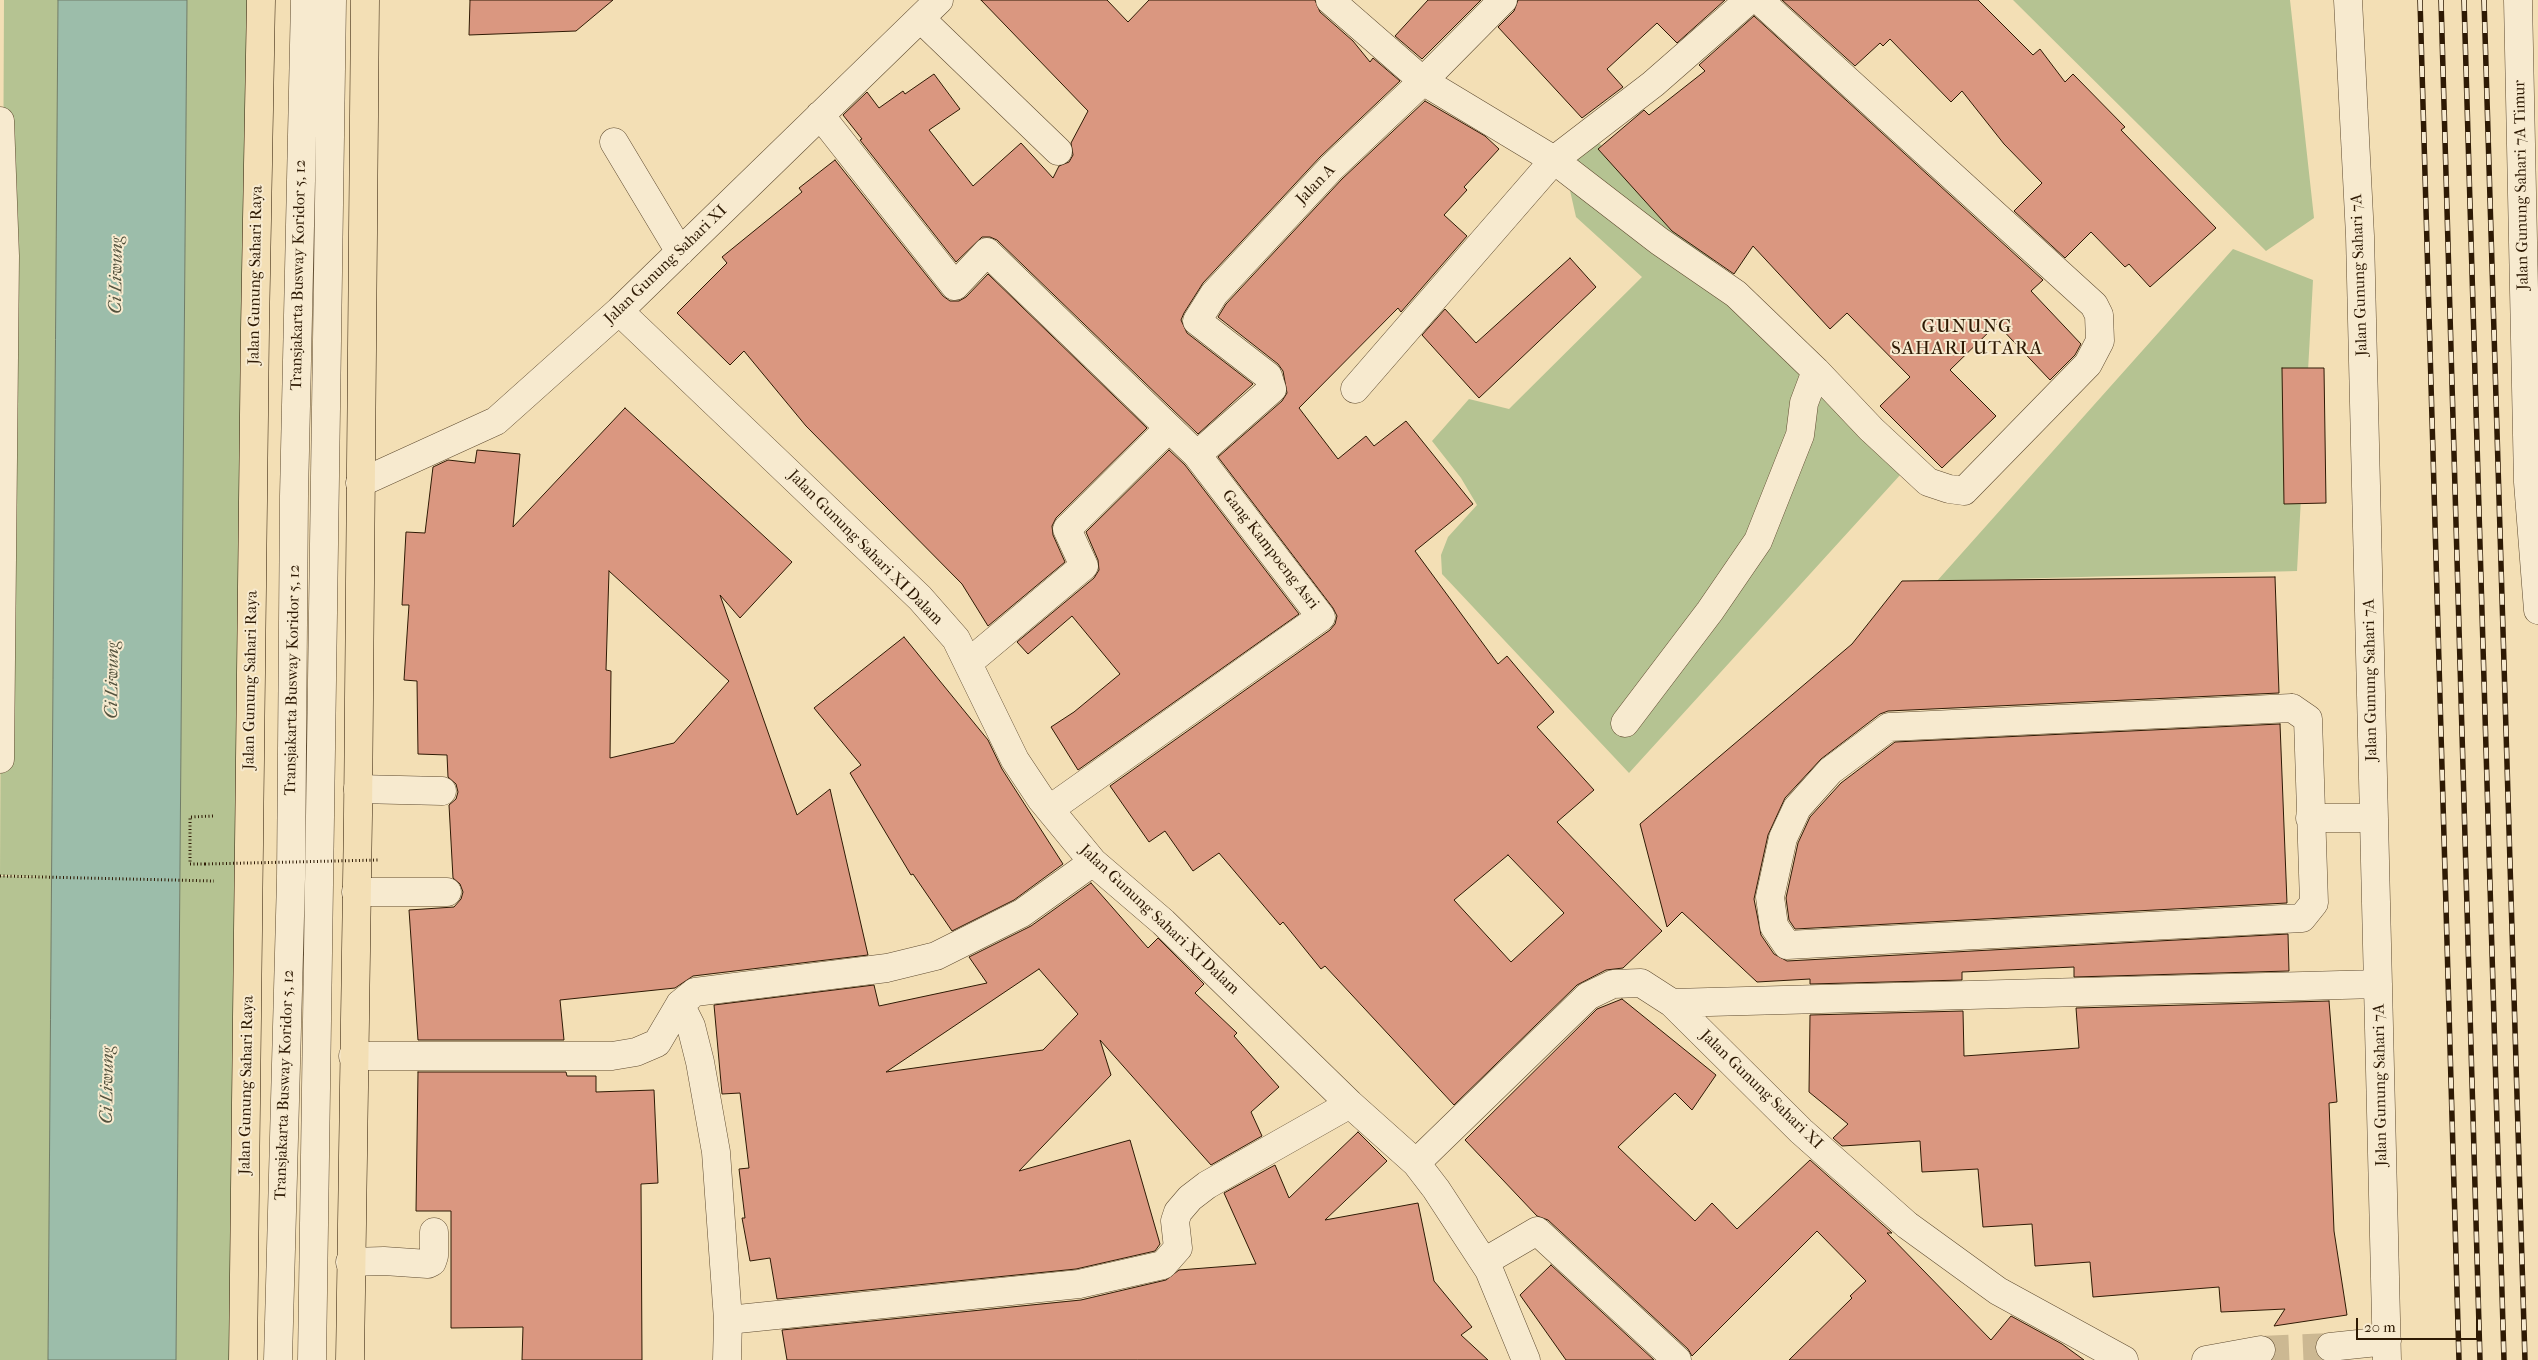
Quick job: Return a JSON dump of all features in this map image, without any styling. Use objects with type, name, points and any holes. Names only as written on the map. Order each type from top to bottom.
[{"type":"main road","name":"Jalan Gunung Sahari Raya","points":[[243,1360],[255,329],[261,0]]},
{"type":"main road","points":[[350,1360],[358,789],[365,0]]},
{"type":"street","name":"Transjakarta Busway Koridor 5, 12","points":[[278,1360],[291,879],[294,496],[305,0]]},
{"type":"street","name":"Transjakarta Busway Koridor 5, 12","points":[[312,1360],[332,0]]},
{"type":"street","points":[[1330,0],[1423,81],[1554,160],[1659,241],[1736,294],[1928,482],[1949,489],[1964,490],[2088,364],[2100,341],[2099,315],[2094,305],[1759,0]]},
{"type":"street","name":"Jalan A","points":[[1196,455],[1272,389],[1268,376],[1197,321],[1214,294],[1331,168],[1423,81],[1503,0]]},
{"type":"street","points":[[1355,389],[1554,160],[1653,84],[1749,0]]},
{"type":"street","name":"Jalan Gunung Sahari 7A","points":[[2348,0],[2360,236],[2387,1350]]},
{"type":"street","name":"Jalan Gunung Sahari 7A Timur","points":[[2518,0],[2528,482],[2538,610]]},
{"type":"street","name":"Jalan Gunung Sahari XI","points":[[360,483],[496,421],[619,311],[820,115],[925,8]]},
{"type":"street","points":[[925,8],[1058,151]]},
{"type":"street","points":[[820,115],[955,286],[987,252],[1196,455]]},
{"type":"street","points":[[0,122],[3,257],[0,760]]},
{"type":"street","points":[[614,142],[680,252]]},
{"type":"street","name":"Jalan Gunung Sahari XI Dalam","points":[[619,311],[920,598],[956,639],[1015,760],[1050,810],[1093,862],[1163,922],[1350,1104],[1416,1163],[1436,1189],[1484,1262],[1526,1360]]},
{"type":"street","points":[[1625,723],[1710,611],[1758,541],[1800,435],[1804,403],[1816,371]]},
{"type":"street","points":[[968,663],[1084,566],[1067,528],[1169,428]]},
{"type":"street","name":"Gang Kampoeng Asri","points":[[1050,810],[1321,617],[1196,455]]},
{"type":"street","points":[[2292,708],[2308,720],[2310,818],[2314,903],[2302,918],[1787,945],[1774,926],[1770,897],[1783,838],[1797,808],[1830,772],[1888,727],[2292,708]]},
{"type":"street","points":[[358,789],[442,791]]},
{"type":"street","points":[[2310,818],[2374,818]]},
{"type":"street","points":[[353,1056],[620,1055],[636,1052],[657,1043],[680,1004],[695,992],[887,968],[936,956],[1022,913],[1093,862]]},
{"type":"street","points":[[356,892],[447,892]]},
{"type":"street","name":"Jalan Gunung Sahari XI","points":[[1416,1163],[1588,996],[1613,984],[1641,983],[1672,1003],[1801,1131],[1906,1225],[1998,1291],[2124,1360]]},
{"type":"street","points":[[1672,1003],[2378,984]]},
{"type":"street","points":[[680,1004],[691,1026],[696,1044],[716,1152],[728,1320],[727,1360]]},
{"type":"street","points":[[728,1320],[1079,1284],[1163,1265],[1178,1248],[1175,1221],[1178,1212],[1190,1198],[1207,1184],[1350,1104]]},
{"type":"street","points":[[1484,1262],[1536,1231],[1677,1360]]},
{"type":"street","points":[[350,1262],[384,1261],[428,1264],[432,1262],[434,1256],[434,1232]]},
{"type":"street","points":[[2330,1346],[2387,1350]]},
{"type":"street","points":[[2206,1360],[2261,1350]]},
{"type":"path","points":[[190,817],[190,864],[379,860]]},
{"type":"path","points":[[0,876],[199,880]]},
{"type":"shaded area","points":[[4,0],[58,0],[48,1360],[0,1360],[0,876],[51,877],[0,875]]},
{"type":"shaded area","points":[[187,0],[263,0],[243,1360],[176,1360]]},
{"type":"shaded area","points":[[2013,0],[2290,0],[2314,218],[2266,251]]},
{"type":"shaded area","points":[[1597,141],[1911,463],[1629,773],[1442,574],[1441,555],[1448,537],[1477,505],[1461,478],[1432,441],[1469,399],[1509,409],[1642,277],[1576,217],[1564,164]]},
{"type":"shaded area","points":[[2233,249],[2313,280],[2297,571],[1937,581]]},
{"type":"water","name":"Ci Liwung","points":[[58,0],[187,0],[176,1360],[48,1360]]},
{"type":"building","points":[[470,0],[613,0],[576,31],[469,35]]},
{"type":"building","points":[[981,0],[1107,0],[1128,22],[1149,0],[1315,0],[1320,12],[1353,41],[1370,62],[1373,58],[1400,81],[1320,157],[1203,283],[1184,313],[1181,320],[1187,333],[1253,384],[1198,434],[997,240],[990,237],[982,237],[956,262],[860,140],[862,139],[843,115],[867,92],[879,108],[903,91],[905,94],[934,74],[960,109],[929,130],[973,186],[1021,143],[1053,178],[1059,166],[1069,162],[1073,155],[1071,143],[1088,111]]},
{"type":"building","points":[[1428,0],[1481,0],[1422,59],[1395,36]]},
{"type":"building","points":[[1518,0],[1725,0],[1677,43],[1657,23],[1607,69],[1623,87],[1582,118],[1498,27],[1514,11]]},
{"type":"building","points":[[1782,0],[1978,0],[2033,55],[2040,49],[2065,82],[2073,74],[2125,127],[2121,130],[2216,228],[2150,287],[2129,264],[2125,267],[2091,232],[2065,258],[2014,211],[2042,183],[2004,144],[1962,91],[1951,102],[1890,39],[1883,46],[1880,43],[1855,66]]},
{"type":"building","points":[[1754,16],[2043,280],[2031,291],[2081,344],[2075,355],[2050,380],[1997,324],[1950,370],[1996,416],[1942,468],[1880,406],[1910,377],[1847,313],[1830,329],[1753,246],[1734,274],[1672,231],[1598,149],[1644,110],[1649,115],[1705,71],[1699,65]]},
{"type":"building","points":[[1425,101],[1485,136],[1499,149],[1464,187],[1467,190],[1444,215],[1467,236],[1401,312],[1398,308],[1299,408],[1338,459],[1366,436],[1374,446],[1406,421],[1473,504],[1415,551],[1498,664],[1507,656],[1554,712],[1537,727],[1594,790],[1557,822],[1662,931],[1623,968],[1606,970],[1577,985],[1454,1105],[1325,966],[1321,969],[1283,922],[1280,925],[1219,853],[1193,871],[1165,831],[1149,842],[1110,786],[1330,630],[1335,624],[1337,616],[1333,608],[1218,457],[1282,401],[1287,393],[1283,371],[1278,364],[1218,317],[1226,304],[1342,179]],"holes":[[[1508,855],[1564,913],[1511,962],[1454,900]]]},
{"type":"building","points":[[835,160],[943,296],[950,301],[959,301],[966,297],[988,274],[1147,428],[1056,518],[1052,526],[1053,535],[1065,562],[988,626],[962,584],[806,426],[744,351],[730,365],[677,313],[727,263],[722,257],[802,192],[799,188]]},
{"type":"building","points":[[1570,258],[1596,287],[1479,398],[1422,335],[1445,309],[1476,343]]},
{"type":"building","points":[[2282,368],[2324,368],[2326,503],[2284,504]]},
{"type":"building","points":[[625,408],[792,562],[740,618],[720,595],[797,815],[830,789],[868,955],[693,976],[675,988],[560,1000],[564,1040],[418,1040],[409,910],[454,907],[461,899],[463,892],[460,884],[453,878],[449,805],[456,799],[458,792],[456,784],[448,777],[447,755],[418,754],[417,681],[404,680],[409,605],[402,605],[406,532],[425,533],[433,467],[448,460],[475,463],[477,450],[520,454],[513,527]],"holes":[[[609,571],[729,681],[674,743],[610,758],[611,671],[606,670]]]},
{"type":"building","points":[[1169,450],[1185,465],[1299,614],[1078,770],[1051,727],[1074,712],[1120,674],[1072,616],[1028,654],[1017,642],[1094,578],[1099,570],[1098,560],[1086,532]]},
{"type":"building","points":[[2275,577],[2279,693],[1888,711],[1880,714],[1821,759],[1785,798],[1768,835],[1754,899],[1761,935],[1774,954],[1787,961],[2288,934],[2289,971],[2074,977],[2074,967],[1962,972],[1962,980],[1810,984],[1810,979],[1757,982],[1682,912],[1667,927],[1640,824],[1852,644],[1902,581]]},
{"type":"building","points":[[904,637],[988,740],[1002,769],[1063,864],[1014,900],[952,931],[913,874],[911,875],[850,773],[861,765],[814,708]]},
{"type":"building","points":[[2280,724],[2287,903],[1795,929],[1789,920],[1786,898],[1798,843],[1810,817],[1841,783],[1895,742]]},
{"type":"building","points":[[1091,883],[1148,948],[1158,938],[1204,984],[1195,993],[1237,1033],[1234,1036],[1279,1087],[1251,1112],[1262,1136],[1211,1165],[1100,1040],[1111,1075],[1019,1171],[1130,1140],[1160,1244],[1155,1251],[1076,1269],[777,1299],[770,1258],[750,1261],[742,1218],[745,1218],[739,1169],[749,1168],[740,1093],[722,1094],[714,1005],[874,985],[879,1006],[987,983],[969,957],[1031,926]],"holes":[[[1039,969],[1078,1014],[1043,1050],[886,1072]]]},
{"type":"building","points":[[1622,999],[1716,1075],[1692,1110],[1675,1093],[1618,1147],[1695,1221],[1712,1203],[1737,1229],[1810,1160],[1892,1233],[1887,1233],[1991,1340],[2011,1316],[2062,1344],[2084,1360],[1789,1360],[1852,1298],[1850,1296],[1866,1281],[1817,1231],[1692,1356],[1688,1349],[1548,1220],[1537,1216],[1465,1140],[1597,1009]]},
{"type":"building","points":[[2329,1001],[2337,1102],[2329,1103],[2334,1231],[2347,1315],[2274,1326],[2285,1309],[2221,1312],[2219,1287],[2093,1297],[2090,1262],[2035,1266],[2032,1224],[1983,1227],[1978,1169],[1922,1172],[1920,1141],[1842,1146],[1833,1138],[1848,1124],[1809,1092],[1810,1015],[1963,1011],[1964,1056],[2079,1048],[2076,1008]]},
{"type":"building","points":[[418,1072],[566,1072],[567,1076],[596,1076],[596,1092],[654,1090],[658,1183],[641,1184],[642,1360],[522,1360],[523,1327],[451,1328],[451,1211],[416,1211]]},
{"type":"building","points":[[1358,1132],[1387,1161],[1325,1220],[1418,1203],[1434,1281],[1472,1327],[1461,1335],[1488,1360],[787,1360],[782,1330],[1081,1300],[1166,1280],[1179,1270],[1256,1264],[1224,1193],[1275,1165],[1289,1198]]},
{"type":"building","points":[[1551,1265],[1654,1360],[1566,1360],[1520,1295]]},
{"type":"tunnel","points":[[2261,1350],[2330,1347]]},
{"type":"railway","points":[[2420,0],[2459,1360]]},
{"type":"railway","points":[[2441,0],[2480,1360]]},
{"type":"railway","points":[[2464,0],[2504,1360]]},
{"type":"railway","points":[[2484,0],[2525,1360]]},
{"type":"district","name":"GUNUNG SAHARI UTARA","points":[[1967,338]]}]
